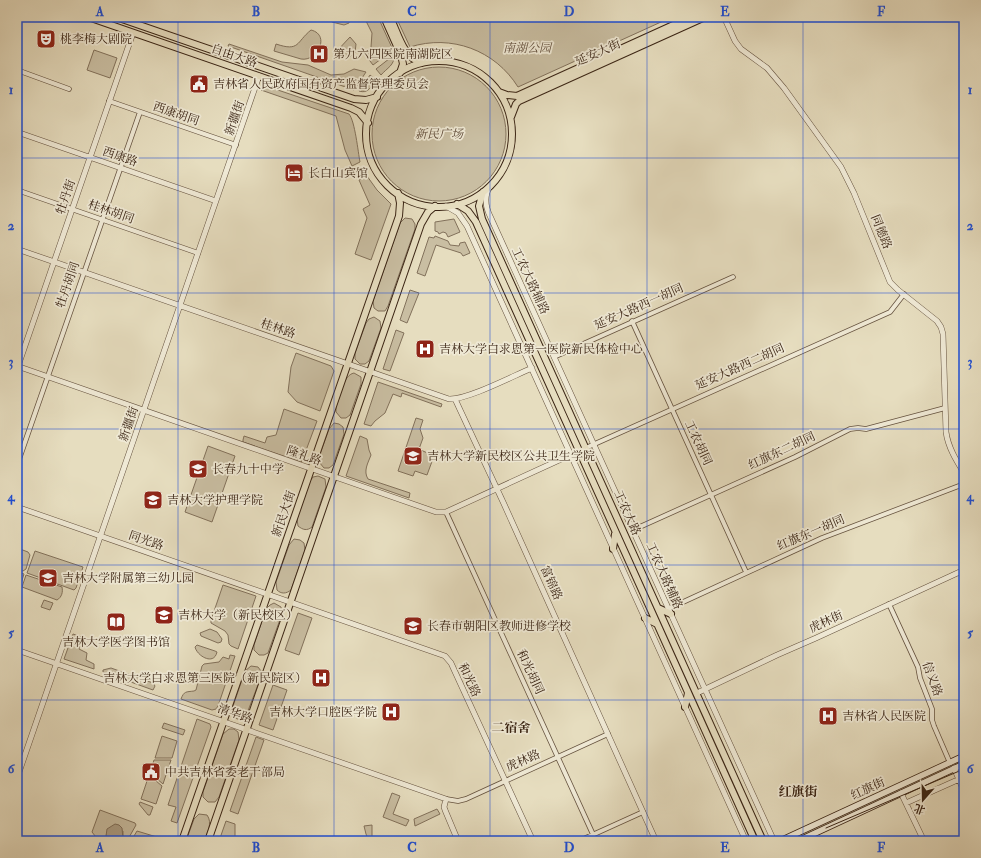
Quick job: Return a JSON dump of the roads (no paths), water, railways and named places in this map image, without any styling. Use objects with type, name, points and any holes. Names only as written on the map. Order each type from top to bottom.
[{"type":"main road","name":"自由大路","points":[[88,17],[351,108],[359,112],[368,123]]},
{"type":"main road","name":"自由大路","points":[[116,17],[354,99],[366,100],[377,97]]},
{"type":"main road","points":[[384,17],[402,55],[403,64],[399,73]]},
{"type":"main road","points":[[390,17],[407,53],[412,59],[422,63]]},
{"type":"main road","name":"延安大街","points":[[498,91],[507,95],[517,96],[691,17]]},
{"type":"main road","name":"延安大街","points":[[510,118],[516,104],[519,101],[705,17]]},
{"type":"main road","points":[[440,61],[463,65],[484,76],[498,91],[507,107],[510,118],[512,137],[510,153],[500,174],[483,192],[471,199],[457,204],[435,206],[417,203],[398,193],[382,178],[372,161],[368,145],[368,123],[372,106],[377,97],[385,86],[399,73],[422,63],[440,61]]},
{"type":"main road","name":"工农大路","points":[[483,192],[479,206],[482,219],[764,841]]},
{"type":"main road","name":"新民大街","points":[[182,841],[399,216],[400,203],[398,193]]},
{"type":"main road","name":"工农大路","points":[[457,204],[468,211],[476,222],[754,841]]},
{"type":"main road","points":[[208,841],[421,224],[428,212],[435,206]]},
{"type":"main road","points":[[614,549],[616,532]]},
{"type":"main road","points":[[658,608],[670,611]]},
{"type":"main road","points":[[645,618],[657,624]]},
{"type":"main road","points":[[685,707],[688,693]]},
{"type":"main road","name":"红旗街","points":[[780,841],[964,756]]},
{"type":"main road","name":"红旗街","points":[[798,841],[964,764]]},
{"type":"street","points":[[136,24],[138,17]]},
{"type":"street","name":"同德路","points":[[724,17],[738,45],[746,54],[767,68],[780,83],[841,167],[854,193],[890,282],[937,321],[941,327],[944,361],[947,441],[964,473]]},
{"type":"street","name":"牡丹街","points":[[17,367],[133,33]]},
{"type":"street","points":[[17,70],[69,89]]},
{"type":"street","name":"新疆街","points":[[17,778],[259,76]]},
{"type":"street","name":"西康胡同","points":[[109,102],[236,145]]},
{"type":"street","name":"牡丹胡同","points":[[17,465],[140,112]]},
{"type":"street","name":"西康路","points":[[17,132],[216,201]]},
{"type":"street","name":"工农大路辅路","points":[[490,186],[486,199],[487,210],[774,841]]},
{"type":"street","name":"桂林胡同","points":[[17,190],[198,253]]},
{"type":"street","points":[[446,206],[458,213],[468,226],[746,841]]},
{"type":"street","name":"桂林路","points":[[17,249],[441,397],[455,399],[467,396],[532,368]]},
{"type":"street","name":"延安大路西一胡同","points":[[554,357],[733,277]]},
{"type":"street","name":"延安大路西二胡同","points":[[579,452],[890,312],[904,294]]},
{"type":"street","name":"工农胡同","points":[[632,321],[746,572]]},
{"type":"street","name":"隆礼路","points":[[17,367],[436,512],[446,512]]},
{"type":"street","name":"富锦路","points":[[455,399],[656,841]]},
{"type":"street","name":"红旗东二胡同","points":[[633,530],[795,457],[850,429],[866,429],[945,408]]},
{"type":"street","points":[[446,512],[579,452]]},
{"type":"street","name":"红旗东一胡同","points":[[670,611],[746,572],[822,538],[964,484]]},
{"type":"street","name":"同光路","points":[[17,507],[268,594]]},
{"type":"street","name":"和光胡同","points":[[446,512],[596,841]]},
{"type":"street","name":"虎林街","points":[[697,693],[964,570]]},
{"type":"street","name":"和光路","points":[[268,594],[445,656],[451,664],[533,841]]},
{"type":"street","name":"信义路","points":[[889,604],[918,667],[920,678],[932,709],[932,720],[950,763]]},
{"type":"street","name":"清华路","points":[[17,650],[446,799]]},
{"type":"street","name":"虎林路","points":[[446,799],[452,801],[462,800],[608,734]]},
{"type":"street","points":[[954,768],[961,778],[964,791]]},
{"type":"street","points":[[906,803],[961,778]]},
{"type":"street","points":[[901,793],[924,841]]},
{"type":"street","points":[[446,799],[444,803],[445,810],[458,841]]},
{"type":"street","points":[[579,841],[643,812]]},
{"type":"tram line","points":[[826,828],[964,769]]},
{"type":"place","name":"桃李梅大剧院","points":[[46,39]]},
{"type":"place","name":"第九六四医院南湖院区","points":[[319,54]]},
{"type":"place","name":"吉林省人民政府国有资产监督管理委员会","points":[[199,84]]},
{"type":"place","name":"长白山宾馆","points":[[294,173]]},
{"type":"place","name":"吉林大学白求恩第一医院新民体检中心","points":[[425,349]]},
{"type":"place","name":"吉林大学新民校区公共卫生学院","points":[[413,456]]},
{"type":"place","name":"长春九十中学","points":[[198,469]]},
{"type":"place","name":"吉林大学护理学院","points":[[153,500]]},
{"type":"place","name":"吉林大学附属第三幼儿园","points":[[48,578]]},
{"type":"place","name":"吉林大学（新民校区）","points":[[164,615]]},
{"type":"place","name":"吉林大学医学图书馆","points":[[116,622]]},
{"type":"place","name":"长春市朝阳区教师进修学校","points":[[413,626]]},
{"type":"place","name":"吉林大学白求恩第三医院（新民院区）","points":[[321,678]]},
{"type":"place","name":"吉林大学口腔医学院","points":[[391,712]]},
{"type":"place","name":"吉林省人民医院","points":[[828,716]]},
{"type":"place","name":"中共吉林省委老干部局","points":[[151,772]]},
{"type":"district","name":"二宿舍","points":[[511,728]]},
{"type":"district","name":"红旗街","points":[[798,792]]},
{"type":"park label","name":"南湖公园","points":[[527,48]]},
{"type":"park label","name":"新民广场","points":[[439,134]]}]
